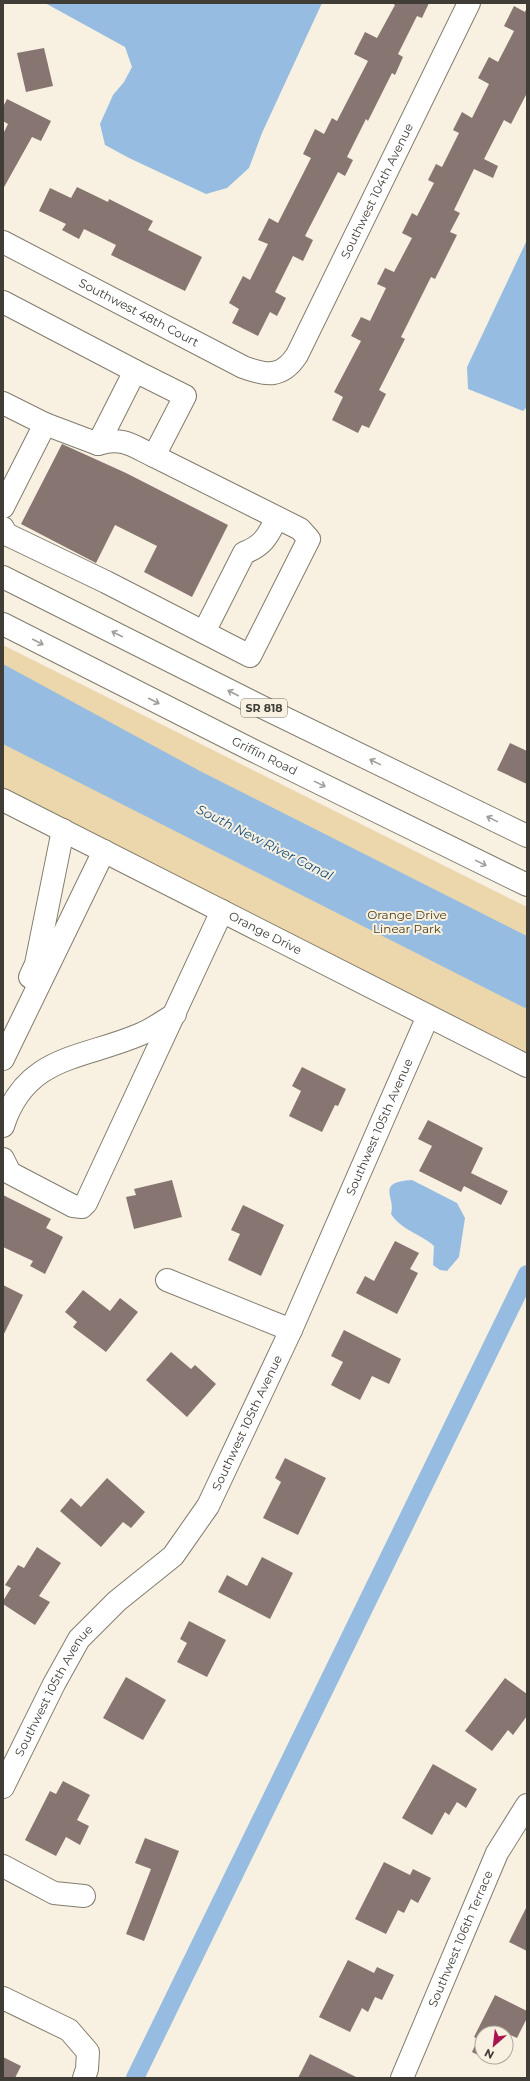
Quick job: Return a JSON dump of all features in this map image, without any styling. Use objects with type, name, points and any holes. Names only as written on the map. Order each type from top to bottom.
[{"type":"street","name":"Southwest 104th Avenue","points":[[281,378],[297,354],[469,3]]},
{"type":"street","name":"Southwest 48th Court","points":[[3,242],[244,367],[281,378]]},
{"type":"street","points":[[3,302],[186,396],[154,456]]},
{"type":"street","points":[[98,444],[135,371]]},
{"type":"street","points":[[3,403],[45,424],[98,444],[111,439],[126,442],[300,529],[309,539],[250,656],[6,534],[3,528]]},
{"type":"street","points":[[3,507],[45,424]]},
{"type":"street","points":[[204,632],[244,553],[260,545],[266,539],[277,518]]},
{"type":"street","name":"SR 818","points":[[3,577],[267,710],[527,836]]},
{"type":"street","name":"Griffin Road","points":[[3,624],[250,749],[527,886]]},
{"type":"street","name":"Orange Drive","points":[[3,800],[527,1066]]},
{"type":"street","points":[[3,1026],[12,1015],[36,964],[63,830]]},
{"type":"street","points":[[3,1059],[104,851]]},
{"type":"street","points":[[3,1159],[10,1173],[73,1206],[82,1207],[86,1203],[176,1014],[222,911]]},
{"type":"street","points":[[3,1126],[16,1098],[35,1075],[60,1060],[142,1034],[176,1014]]},
{"type":"street","name":"Southwest 105th Avenue","points":[[3,1787],[54,1684],[79,1639],[117,1601],[173,1556],[208,1506],[290,1330],[428,1016]]},
{"type":"street","points":[[167,1280],[290,1330]]},
{"type":"street","name":"Southwest 106th Terrace","points":[[402,2078],[497,1854],[527,1805]]},
{"type":"street","points":[[3,1866],[54,1893],[84,1896]]},
{"type":"street","points":[[3,1998],[69,2030],[88,2052],[88,2069],[84,2078]]},
{"type":"green space","name":"Orange Drive Linear Park","points":[[3,645],[527,907],[527,1056],[3,791]]},
{"type":"water","points":[[45,3],[322,3],[262,133],[249,168],[227,188],[206,194],[129,158],[105,145],[100,124],[113,95],[124,82],[132,67],[125,47]]},
{"type":"water","points":[[527,240],[527,407],[523,411],[468,389],[467,367]]},
{"type":"water","name":"South New River Canal","points":[[3,664],[200,771],[527,936],[527,1009],[3,744]]},
{"type":"water","points":[[412,1180],[457,1203],[465,1218],[459,1257],[447,1271],[440,1270],[433,1265],[434,1246],[400,1224],[391,1214],[392,1208],[390,1187],[400,1181]]},
{"type":"building","points":[[392,3],[429,3],[422,18],[417,16],[398,54],[403,57],[395,75],[392,73],[368,121],[366,119],[347,157],[353,160],[345,176],[338,172],[305,236],[313,240],[303,261],[293,256],[275,292],[286,298],[277,316],[270,312],[258,336],[232,323],[239,309],[229,303],[243,276],[250,280],[268,244],[258,240],[269,218],[278,223],[311,158],[303,154],[315,129],[324,134],[332,118],[337,121],[368,61],[354,54],[365,32],[377,38],[395,5]]},
{"type":"building","points":[[514,6],[525,12],[527,7],[527,93],[511,124],[504,120],[484,159],[498,166],[493,178],[474,169],[454,210],[460,213],[450,232],[457,235],[435,279],[431,277],[401,337],[405,339],[379,390],[386,394],[369,428],[362,425],[358,433],[332,420],[343,397],[334,392],[361,341],[351,336],[361,317],[370,321],[386,288],[377,284],[385,268],[394,272],[412,238],[402,233],[412,213],[417,216],[434,183],[428,180],[436,164],[442,167],[459,133],[453,130],[462,112],[472,118],[489,84],[478,78],[489,57],[498,62],[514,31],[504,26]]},
{"type":"building","points":[[44,48],[53,86],[26,92],[17,53]]},
{"type":"building","points":[[7,99],[51,121],[41,141],[32,137],[3,189],[3,134],[8,124],[3,121],[3,107]]},
{"type":"building","points":[[77,187],[108,202],[109,199],[153,221],[148,230],[202,257],[185,291],[111,255],[116,245],[84,229],[79,239],[62,230],[66,224],[39,211],[50,188],[71,198]]},
{"type":"building","points":[[62,444],[126,473],[228,525],[192,597],[144,572],[157,546],[115,525],[96,563],[21,524]]},
{"type":"building","points":[[510,743],[527,751],[527,784],[497,770]]},
{"type":"building","points":[[302,1067],[346,1089],[338,1106],[335,1105],[322,1132],[289,1116],[301,1091],[292,1086]]},
{"type":"building","points":[[428,1120],[483,1148],[471,1173],[508,1191],[501,1205],[464,1186],[461,1192],[419,1171],[432,1146],[418,1139]]},
{"type":"building","points":[[172,1180],[182,1217],[134,1229],[126,1197],[136,1195],[134,1189]]},
{"type":"building","points":[[3,1195],[51,1219],[46,1228],[63,1237],[45,1274],[30,1266],[33,1261],[3,1247]]},
{"type":"building","points":[[243,1205],[284,1225],[261,1276],[228,1260],[240,1234],[231,1230]]},
{"type":"building","points":[[395,1241],[419,1253],[410,1269],[418,1273],[397,1314],[356,1293],[365,1276],[374,1281]]},
{"type":"building","points":[[3,1285],[23,1295],[3,1336]]},
{"type":"building","points":[[83,1290],[110,1311],[120,1298],[138,1312],[106,1352],[73,1327],[77,1322],[65,1312]]},
{"type":"building","points":[[344,1330],[401,1359],[389,1384],[372,1376],[360,1400],[331,1385],[343,1362],[331,1356]]},
{"type":"building","points":[[171,1352],[191,1369],[195,1365],[216,1384],[187,1417],[146,1380]]},
{"type":"building","points":[[285,1458],[326,1478],[298,1535],[263,1518],[281,1482],[275,1478]]},
{"type":"building","points":[[107,1478],[145,1512],[131,1528],[123,1522],[101,1547],[60,1511],[71,1498],[81,1507]]},
{"type":"building","points":[[37,1547],[61,1563],[39,1596],[50,1602],[35,1625],[3,1604],[3,1601],[11,1588],[5,1585],[18,1565],[24,1568]]},
{"type":"building","points":[[262,1557],[293,1573],[270,1619],[218,1592],[227,1575],[247,1586]]},
{"type":"building","points":[[189,1621],[226,1640],[207,1677],[177,1662],[187,1643],[180,1639]]},
{"type":"building","points":[[126,1677],[166,1700],[143,1740],[103,1718]]},
{"type":"building","points":[[505,1678],[527,1694],[527,1716],[513,1735],[508,1730],[492,1751],[465,1731]]},
{"type":"building","points":[[433,1764],[477,1789],[466,1808],[457,1802],[449,1815],[445,1812],[432,1835],[402,1818]]},
{"type":"building","points":[[63,1781],[90,1795],[77,1820],[89,1826],[80,1845],[66,1837],[56,1856],[25,1840],[50,1791],[56,1794]]},
{"type":"building","points":[[145,1838],[179,1851],[144,1941],[126,1934],[151,1869],[135,1863]]},
{"type":"building","points":[[384,1862],[410,1875],[413,1869],[431,1878],[418,1903],[411,1899],[404,1913],[398,1910],[386,1934],[355,1919]]},
{"type":"building","points":[[527,1906],[527,1951],[509,1942]]},
{"type":"building","points":[[348,1960],[374,1973],[377,1967],[394,1975],[382,2000],[375,1997],[368,2012],[362,2008],[350,2032],[319,2017]]},
{"type":"building","points":[[495,1995],[527,2011],[527,2018],[517,2038],[514,2037],[514,2025],[480,2025]]},
{"type":"building","points":[[310,2054],[358,2078],[298,2078]]},
{"type":"building","points":[[3,2057],[21,2066],[15,2078],[3,2078]]},
{"type":"waterway","points":[[135,2078],[527,1274]]}]
